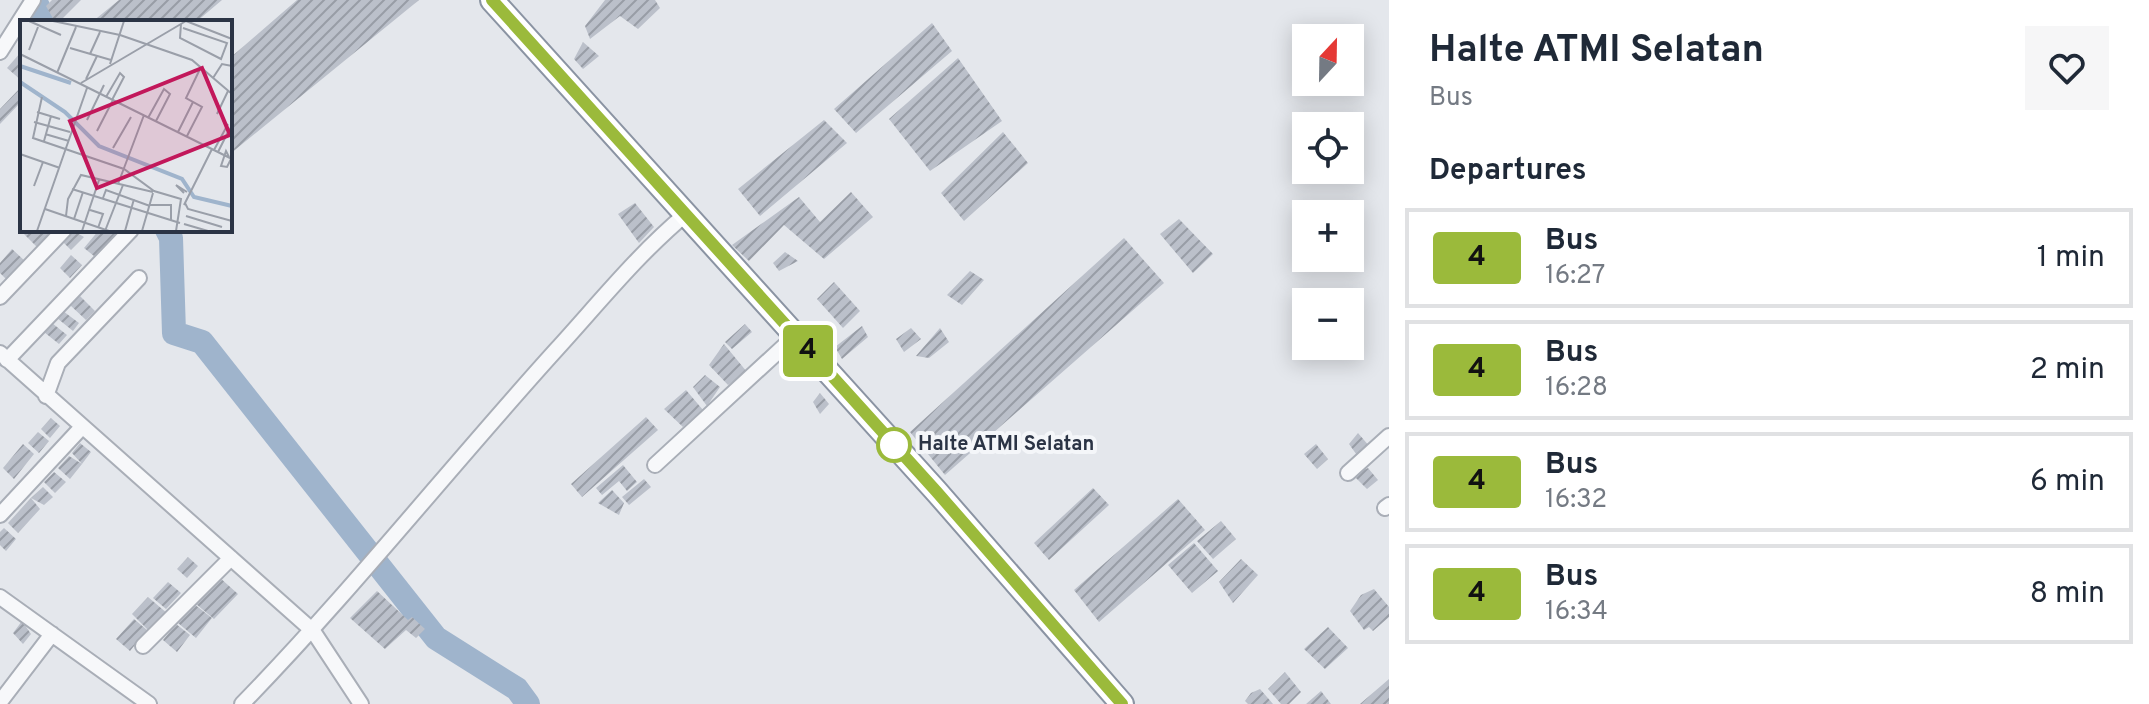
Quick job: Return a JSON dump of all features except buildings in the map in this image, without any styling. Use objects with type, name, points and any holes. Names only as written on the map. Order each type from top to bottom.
[{"type":"highway","points":[[492,0],[1122,704]]},
{"type":"street","points":[[0,52],[20,21]]},
{"type":"street","points":[[242,704],[313,631],[366,566],[640,257],[686,214]]},
{"type":"street","points":[[0,297],[62,232]]},
{"type":"street","points":[[129,232],[4,356],[81,428],[313,631],[361,704]]},
{"type":"street","points":[[46,396],[58,363],[139,278]]},
{"type":"street","points":[[655,465],[795,336]]},
{"type":"street","points":[[0,515],[81,428]]},
{"type":"street","points":[[1348,473],[1389,436]]},
{"type":"street","points":[[143,646],[231,558]]},
{"type":"street","points":[[0,597],[149,704]]},
{"type":"street","points":[[0,702],[52,634]]},
{"type":"waterway","points":[[35,0],[44,20]]},
{"type":"waterway","points":[[168,232],[171,238],[174,333],[202,342],[436,638],[517,689],[528,704]]},
{"type":"bus line","name":"4","points":[[492,0],[936,491],[1122,704]]},
{"type":"place","name":"Halte ATMI Selatan","points":[[894,445]]}]
